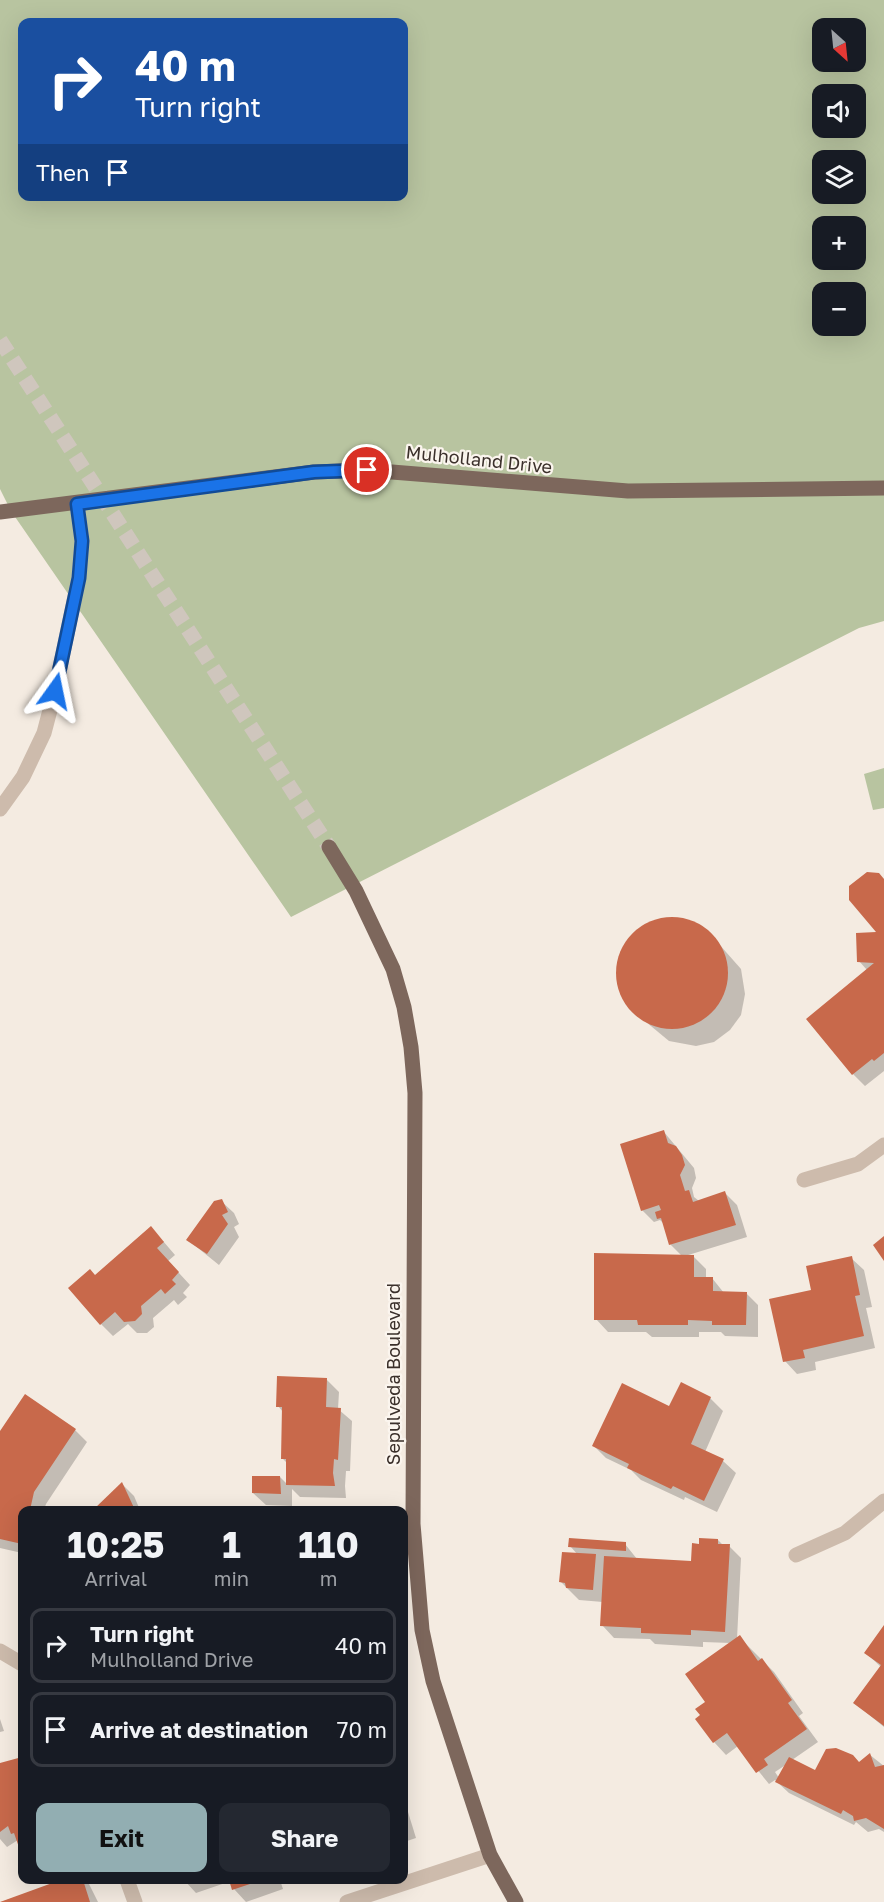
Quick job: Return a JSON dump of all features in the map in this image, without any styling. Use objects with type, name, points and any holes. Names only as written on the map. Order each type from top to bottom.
[{"type":"main road","name":"Mulholland Drive","points":[[0,512],[314,472],[367,470],[628,491],[884,488]]},
{"type":"main road","name":"Sepulveda Boulevard","points":[[329,847],[356,891],[393,969],[404,1007],[411,1047],[415,1094],[413,1524],[416,1576],[433,1681],[490,1855],[516,1902]]},
{"type":"street","points":[[0,809],[23,777],[44,733],[55,691],[79,578],[82,541],[77,504]]},
{"type":"street","points":[[804,1180],[858,1164],[884,1145]]},
{"type":"street","points":[[796,1555],[845,1533],[884,1501]]},
{"type":"street","points":[[0,1651],[18,1662]]},
{"type":"street","points":[[408,1882],[490,1855]]},
{"type":"street","points":[[128,1884],[135,1902]]},
{"type":"street","points":[[347,1902],[402,1884]]},
{"type":"green space","points":[[0,0],[884,0],[884,621],[859,628],[291,917],[11,511],[0,489]]},
{"type":"green space","points":[[884,768],[884,808],[873,810],[864,774]]},
{"type":"building","points":[[867,872],[879,873],[884,879],[884,1053],[874,1061],[872,1059],[852,1075],[806,1019],[874,963],[857,962],[856,933],[876,932],[849,900],[849,886]]},
{"type":"building","points":[[672,917],[693,922],[711,934],[723,952],[728,973],[723,994],[711,1012],[693,1024],[672,1029],[651,1024],[633,1012],[621,994],[616,973],[621,952],[633,934],[651,922]]},
{"type":"building","points":[[664,1130],[668,1143],[676,1146],[682,1155],[685,1165],[680,1175],[685,1191],[689,1190],[693,1202],[725,1191],[736,1225],[669,1245],[661,1218],[657,1219],[655,1212],[661,1210],[659,1205],[641,1211],[620,1144]]},
{"type":"building","points":[[222,1199],[228,1212],[222,1215],[228,1224],[207,1254],[186,1240],[214,1201]]},
{"type":"building","points":[[151,1226],[164,1242],[157,1248],[179,1272],[172,1280],[176,1284],[165,1294],[161,1289],[141,1306],[142,1314],[135,1321],[124,1322],[115,1312],[100,1325],[68,1288],[90,1269],[95,1275]]},
{"type":"building","points":[[884,1236],[884,1261],[873,1245]]},
{"type":"building","points":[[594,1253],[694,1255],[694,1277],[713,1277],[713,1291],[747,1292],[746,1325],[712,1325],[712,1321],[688,1320],[688,1325],[638,1325],[637,1320],[594,1320]]},
{"type":"building","points":[[852,1256],[860,1295],[855,1296],[864,1336],[803,1350],[805,1358],[783,1362],[769,1299],[811,1290],[806,1266]]},
{"type":"building","points":[[277,1376],[327,1378],[326,1407],[341,1408],[338,1460],[334,1459],[335,1486],[286,1485],[286,1459],[281,1459],[282,1407],[276,1407]]},
{"type":"building","points":[[681,1382],[711,1397],[691,1444],[724,1459],[704,1501],[673,1486],[671,1489],[627,1468],[629,1464],[592,1446],[622,1383],[669,1406]]},
{"type":"building","points":[[25,1394],[76,1429],[34,1492],[31,1506],[18,1506],[18,1543],[0,1539],[0,1431]]},
{"type":"building","points":[[252,1476],[280,1476],[281,1494],[252,1493]]},
{"type":"building","points":[[122,1482],[133,1506],[97,1506]]},
{"type":"building","points":[[569,1538],[626,1542],[626,1551],[568,1547]]},
{"type":"building","points":[[699,1538],[718,1539],[718,1544],[730,1544],[725,1632],[691,1630],[691,1635],[641,1633],[641,1628],[600,1626],[604,1556],[691,1561],[692,1543],[699,1544]]},
{"type":"building","points":[[562,1552],[596,1554],[593,1590],[566,1588],[565,1583],[559,1582]]},
{"type":"building","points":[[884,1625],[884,1726],[853,1703],[881,1665],[864,1653]]},
{"type":"building","points":[[740,1635],[758,1661],[762,1658],[792,1700],[788,1703],[807,1729],[764,1759],[768,1765],[756,1773],[727,1733],[713,1743],[695,1719],[700,1715],[695,1709],[705,1702],[685,1674]]},
{"type":"building","points":[[836,1748],[853,1755],[859,1762],[870,1753],[875,1767],[884,1765],[884,1829],[866,1818],[854,1821],[853,1816],[843,1810],[841,1814],[775,1782],[789,1757],[815,1770],[826,1749]]},
{"type":"building","points":[[18,1758],[18,1844],[14,1833],[11,1834],[8,1826],[0,1832],[0,1763]]},
{"type":"building","points":[[50,1884],[84,1884],[90,1902],[0,1902]]},
{"type":"building","points":[[230,1884],[250,1884],[232,1890]]},
{"type":"tunnel","points":[[0,340],[329,847]]},
{"type":"route","points":[[55,691],[79,578],[82,541],[77,504],[314,472],[367,470]]}]
